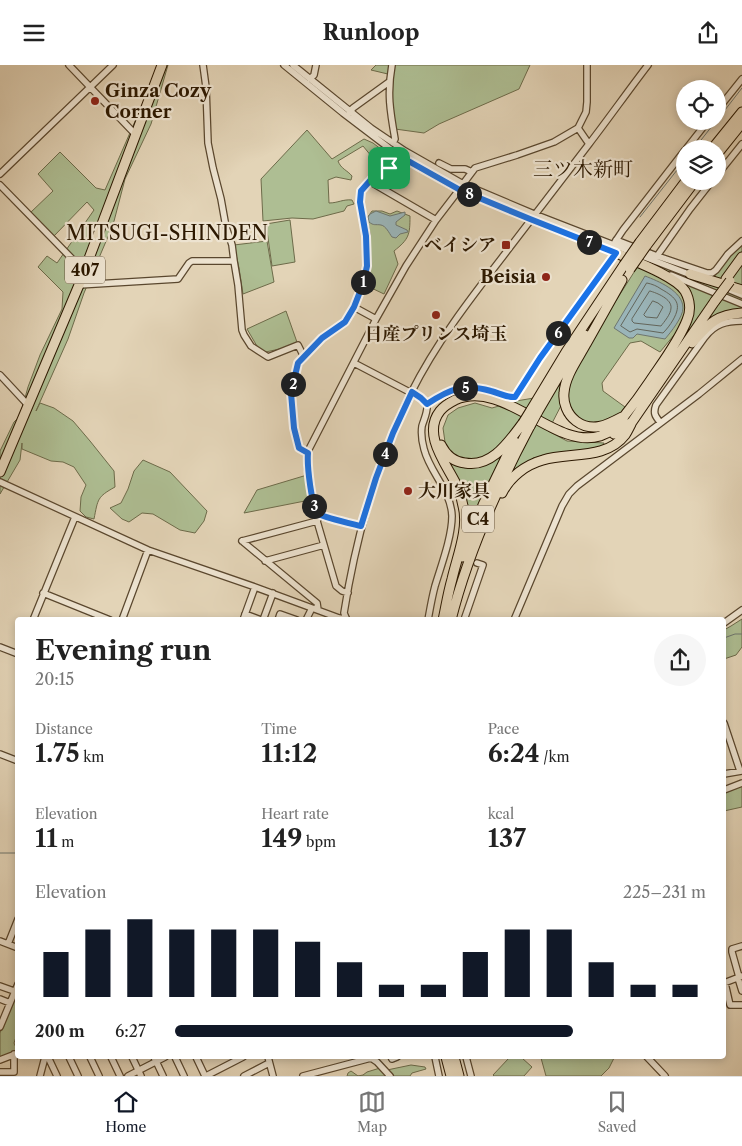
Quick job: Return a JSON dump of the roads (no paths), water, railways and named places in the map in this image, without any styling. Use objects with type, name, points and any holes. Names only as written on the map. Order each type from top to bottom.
[{"type":"highway","name":"407","points":[[0,472],[79,285],[162,65]]},
{"type":"highway","points":[[719,140],[742,112]]},
{"type":"highway","points":[[726,143],[742,123]]},
{"type":"highway","name":"C4","points":[[445,617],[462,561],[483,505],[566,352],[680,190]]},
{"type":"highway","name":"C4","points":[[643,244],[688,190]]},
{"type":"highway","points":[[615,246],[664,275],[685,291],[689,300],[690,311],[672,356]]},
{"type":"highway","points":[[527,424],[494,455],[484,462],[474,464],[462,463],[445,453],[438,435],[439,425],[444,414],[452,405],[476,399],[512,411],[569,439],[592,441],[615,433],[628,419],[714,300],[742,257]]},
{"type":"highway","points":[[728,280],[742,263]]},
{"type":"highway","name":"C4","points":[[534,411],[622,280],[627,267]]},
{"type":"highway","points":[[690,274],[742,290]]},
{"type":"highway","points":[[622,280],[573,367],[565,384],[563,395],[565,406],[570,414],[576,421],[584,425],[594,428],[628,419]]},
{"type":"highway","points":[[672,356],[714,320],[727,314],[742,313]]},
{"type":"highway","points":[[445,617],[464,528],[464,508],[458,489],[440,456],[434,438],[434,425],[439,413],[448,403],[461,397],[472,395],[486,396],[568,435],[585,437],[599,436],[616,428],[628,419]]},
{"type":"highway","points":[[480,531],[507,483],[522,470],[542,460],[600,451],[615,444],[625,435],[628,419]]},
{"type":"highway","name":"C4","points":[[452,617],[480,531],[527,424]]},
{"type":"highway","points":[[447,1059],[451,1076]]},
{"type":"highway","points":[[455,1059],[459,1076]]},
{"type":"street","points":[[69,65],[136,135]]},
{"type":"street","points":[[0,174],[113,65]]},
{"type":"street","points":[[203,65],[206,87],[208,143],[222,199],[226,227],[232,245],[242,330],[251,346],[268,357],[298,345],[304,357]]},
{"type":"street","points":[[284,65],[403,158],[461,187],[532,217],[615,246],[742,295]]},
{"type":"street","points":[[293,65],[371,128],[461,187]]},
{"type":"street","points":[[310,79],[314,75],[316,65]]},
{"type":"street","points":[[392,65],[389,82],[389,108],[395,139],[393,143]]},
{"type":"street","points":[[348,593],[336,587],[324,545],[319,518],[314,505],[308,470],[308,453],[376,319],[406,266],[436,220],[475,168],[554,142],[578,128],[586,112],[587,65]]},
{"type":"street","points":[[345,617],[344,613],[361,526],[393,433],[412,392],[434,353],[461,312],[648,65]]},
{"type":"street","points":[[726,99],[742,79]]},
{"type":"street","points":[[350,112],[389,82]]},
{"type":"street","points":[[578,128],[590,144]]},
{"type":"street","points":[[693,140],[701,130]]},
{"type":"street","points":[[726,164],[742,144]]},
{"type":"street","points":[[308,453],[299,448],[292,417],[291,393],[298,363],[322,338],[345,322],[354,307],[363,284],[367,266],[366,236],[359,197],[369,181],[380,171],[397,167],[403,158]]},
{"type":"street","points":[[427,404],[449,391],[467,388],[485,389],[515,397],[615,246],[623,230],[676,162]]},
{"type":"street","points":[[438,163],[451,169],[465,169],[472,172]]},
{"type":"street","points":[[369,181],[436,220]]},
{"type":"street","points":[[0,185],[84,271]]},
{"type":"street","points":[[658,256],[705,190]]},
{"type":"street","points":[[615,246],[658,256],[712,273],[716,271],[742,241]]},
{"type":"street","points":[[615,246],[742,304]]},
{"type":"street","points":[[79,285],[178,279],[192,261],[234,261]]},
{"type":"street","points":[[354,307],[376,319]]},
{"type":"street","points":[[660,423],[654,411],[656,405],[711,329],[730,321],[742,321]]},
{"type":"street","points":[[515,617],[562,506],[569,494],[582,481],[742,359]]},
{"type":"street","points":[[354,363],[412,392],[427,404],[428,409],[421,429],[424,450],[446,493],[452,517],[448,552],[434,588],[429,617]]},
{"type":"street","points":[[0,375],[28,405]]},
{"type":"street","points":[[0,482],[148,550],[337,617]]},
{"type":"street","points":[[34,617],[75,517]]},
{"type":"street","points":[[318,610],[317,603],[242,541],[319,518],[361,526]]},
{"type":"street","points":[[265,561],[324,545]]},
{"type":"street","points":[[123,617],[148,550]]},
{"type":"street","points":[[465,617],[483,565],[477,563]]},
{"type":"street","points":[[244,617],[255,587]]},
{"type":"street","points":[[43,593],[103,617]]},
{"type":"street","points":[[264,617],[273,593]]},
{"type":"street","points":[[308,617],[312,608]]},
{"type":"street","points":[[726,622],[742,610]]},
{"type":"street","points":[[278,617],[280,614],[288,617]]},
{"type":"street","points":[[0,647],[15,653]]},
{"type":"street","points":[[726,729],[741,771],[726,774]]},
{"type":"street","points":[[0,754],[15,760]]},
{"type":"street","points":[[726,789],[742,783]]},
{"type":"street","points":[[8,944],[15,926]]},
{"type":"street","points":[[0,941],[15,947]]},
{"type":"street","points":[[742,946],[732,949],[742,991]]},
{"type":"street","points":[[740,977],[726,983],[730,1005],[742,1005]]},
{"type":"street","points":[[0,986],[14,991],[0,1027]]},
{"type":"street","points":[[0,999],[10,1003]]},
{"type":"street","points":[[0,1060],[15,1053]]},
{"type":"street","points":[[0,1072],[14,1072],[15,1059]]},
{"type":"street","points":[[40,1076],[45,1059]]},
{"type":"street","points":[[47,1059],[57,1076]]},
{"type":"street","points":[[70,1059],[78,1076]]},
{"type":"street","points":[[91,1059],[99,1076]]},
{"type":"street","points":[[112,1059],[120,1076]]},
{"type":"street","points":[[133,1059],[140,1073]]},
{"type":"street","points":[[176,1059],[184,1076]]},
{"type":"street","points":[[199,1059],[206,1076],[238,1059]]},
{"type":"street","points":[[303,1076],[367,1059]]},
{"type":"street","points":[[372,1059],[390,1076]]},
{"type":"street","points":[[436,1059],[440,1076]]},
{"type":"street","points":[[467,1059],[471,1076]]},
{"type":"street","points":[[649,1059],[665,1076]]},
{"type":"street","points":[[128,1076],[140,1073],[155,1060],[163,1076]]},
{"type":"street","points":[[244,1076],[269,1060],[273,1076]]},
{"type":"water","points":[[376,211],[390,216],[405,212],[405,215],[396,222],[396,225],[408,232],[400,234],[396,238],[392,237],[383,226],[369,222],[368,217]]},
{"type":"water","points":[[645,276],[669,288],[682,302],[681,316],[665,339],[637,334],[633,338],[629,338],[614,328]]},
{"type":"waterway","points":[[726,109],[742,88]]},
{"type":"waterway","points":[[701,140],[709,130]]},
{"type":"waterway","points":[[640,217],[676,171]]},
{"type":"waterway","points":[[726,637],[742,634]]},
{"type":"waterway","points":[[0,853],[15,853]]},
{"type":"place","name":"Ginza Cozy Corner","points":[[95,101]]},
{"type":"place","name":"ベイシア","points":[[506,245]]},
{"type":"place","name":"Beisia","points":[[546,277]]},
{"type":"place","name":"日産プリンス埼玉","points":[[436,315]]},
{"type":"place","name":"大川家具","points":[[408,491]]},
{"type":"district","name":"三ツ木新町","points":[[583,169]]},
{"type":"district","name":"MITSUGI-SHINDEN","points":[[167,233]]}]
